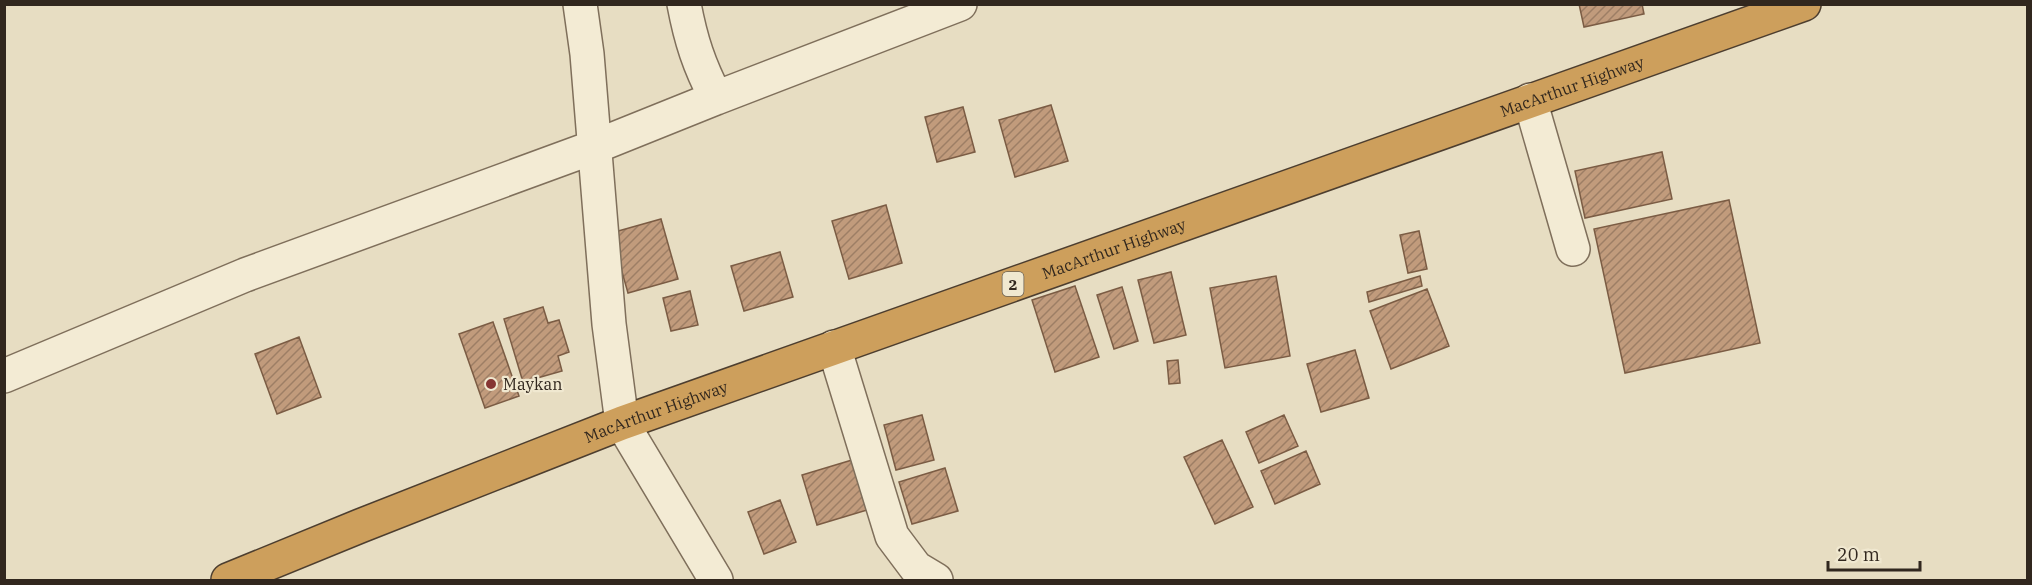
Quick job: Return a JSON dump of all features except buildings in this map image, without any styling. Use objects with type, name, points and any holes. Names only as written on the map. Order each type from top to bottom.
[{"type":"highway","name":"MacArthur Highway","points":[[228,580],[621,423],[1530,100],[1743,14],[1804,4]]},
{"type":"street","points":[[580,4],[587,54],[609,324],[621,423],[716,580]]},
{"type":"street","points":[[684,4],[693,47],[700,67],[716,98]]},
{"type":"street","points":[[4,375],[245,275],[594,147],[960,4]]},
{"type":"street","points":[[1530,100],[1573,249]]},
{"type":"street","points":[[834,347],[892,536],[916,568],[936,580]]},
{"type":"place","name":"Maykan","points":[[491,384]]}]
